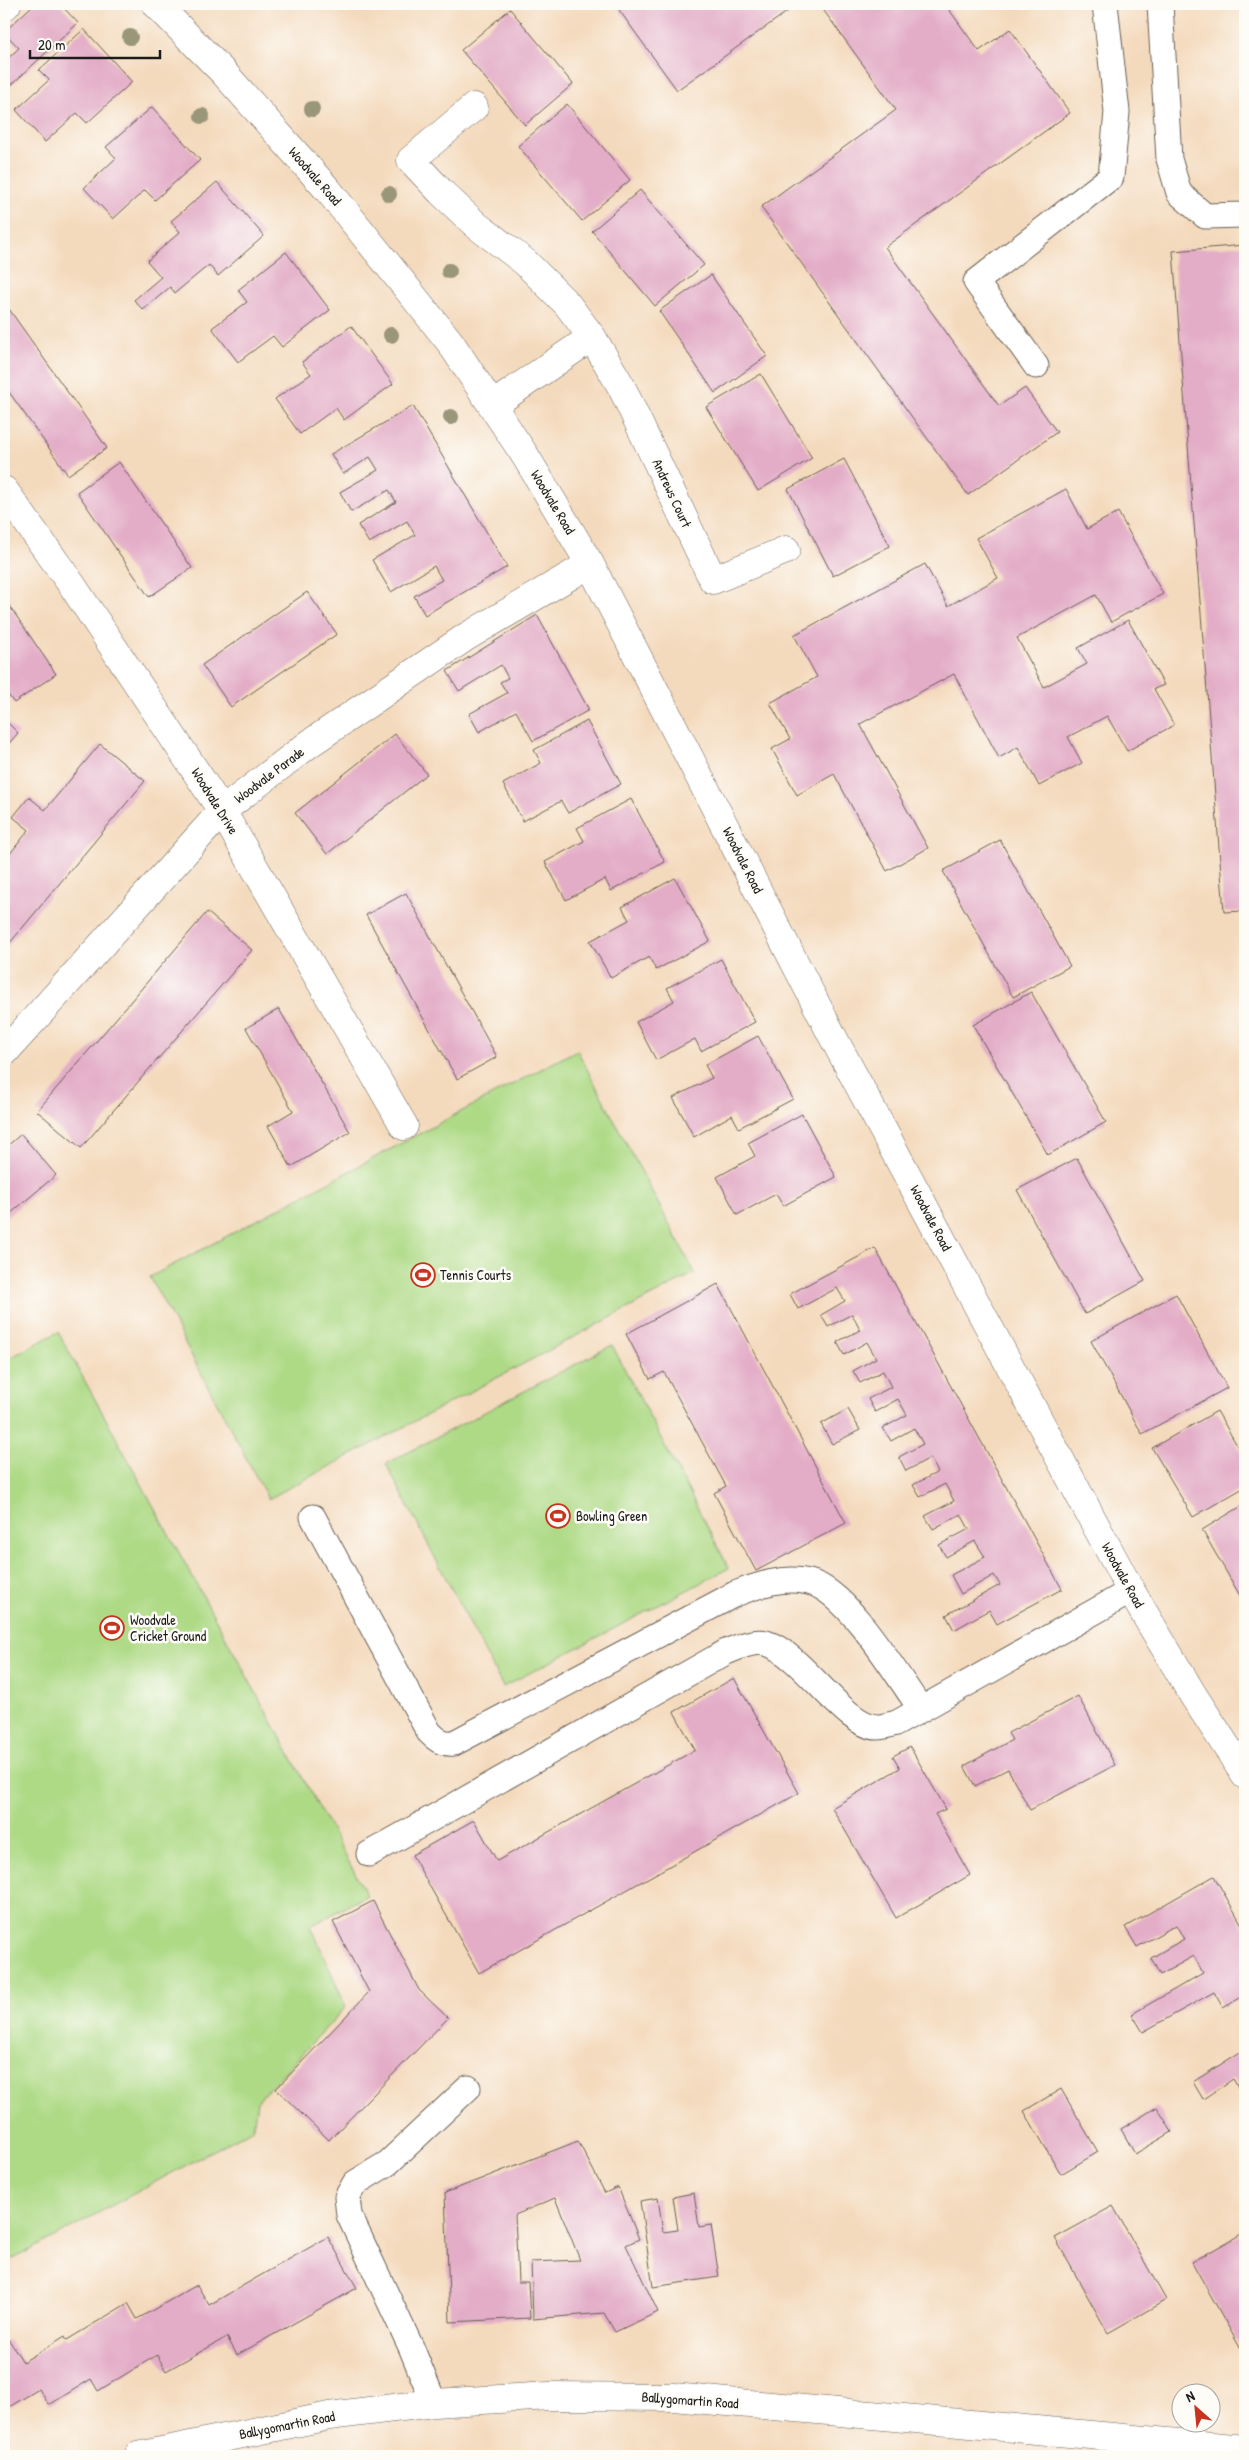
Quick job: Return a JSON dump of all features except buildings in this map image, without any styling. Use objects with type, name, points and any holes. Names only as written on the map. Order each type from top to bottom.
[{"type":"street","points":[[4,8],[7,4]]},
{"type":"street","name":"Woodvale Road","points":[[156,4],[224,73],[328,190],[450,342],[493,405],[590,564],[834,1039],[1132,1591],[1193,1695],[1245,1775]]},
{"type":"street","name":"Andrews Court","points":[[474,107],[411,160],[476,225],[525,262],[568,304],[592,337],[621,386],[713,580],[786,550]]},
{"type":"street","points":[[493,405],[592,337]]},
{"type":"street","name":"Woodvale Drive","points":[[4,490],[72,585],[222,811],[404,1126]]},
{"type":"street","name":"Woodvale Parade","points":[[4,1053],[222,811],[309,744],[458,643],[590,564]]},
{"type":"street","name":"Ballygomartin Road","points":[[138,2456],[329,2416],[434,2403],[549,2396],[673,2397],[1245,2449]]},
{"type":"lane","points":[[1036,366],[976,282],[1111,177],[1117,112],[1106,4]]},
{"type":"lane","points":[[1160,4],[1169,158],[1180,193],[1205,216],[1245,216]]},
{"type":"lane","points":[[313,1517],[429,1732],[436,1740],[444,1744],[454,1743],[726,1598],[763,1583],[790,1580],[810,1582],[830,1593],[850,1610],[921,1709]]},
{"type":"lane","points":[[370,1854],[726,1652],[747,1644],[765,1643],[784,1652],[861,1722],[878,1727],[897,1723],[1132,1591]]},
{"type":"lane","points":[[434,2403],[411,2347],[349,2215],[347,2196],[356,2183],[388,2164],[468,2088]]},
{"type":"green space","name":"Tennis Courts","points":[[577,1050],[695,1273],[268,1499],[150,1277]]},
{"type":"green space","name":"Woodvale Cricket Ground","points":[[58,1332],[367,1895],[311,1926],[346,2007],[257,2101],[253,2129],[4,2264],[4,1361]]},
{"type":"green space","name":"Bowling Green","points":[[612,1345],[729,1568],[503,1687],[386,1464]]},
{"type":"place","name":"Tennis Courts","points":[[423,1275]]},
{"type":"place","name":"Bowling Green","points":[[558,1516]]},
{"type":"place","name":"Woodvale Cricket Ground","points":[[112,1628]]}]
